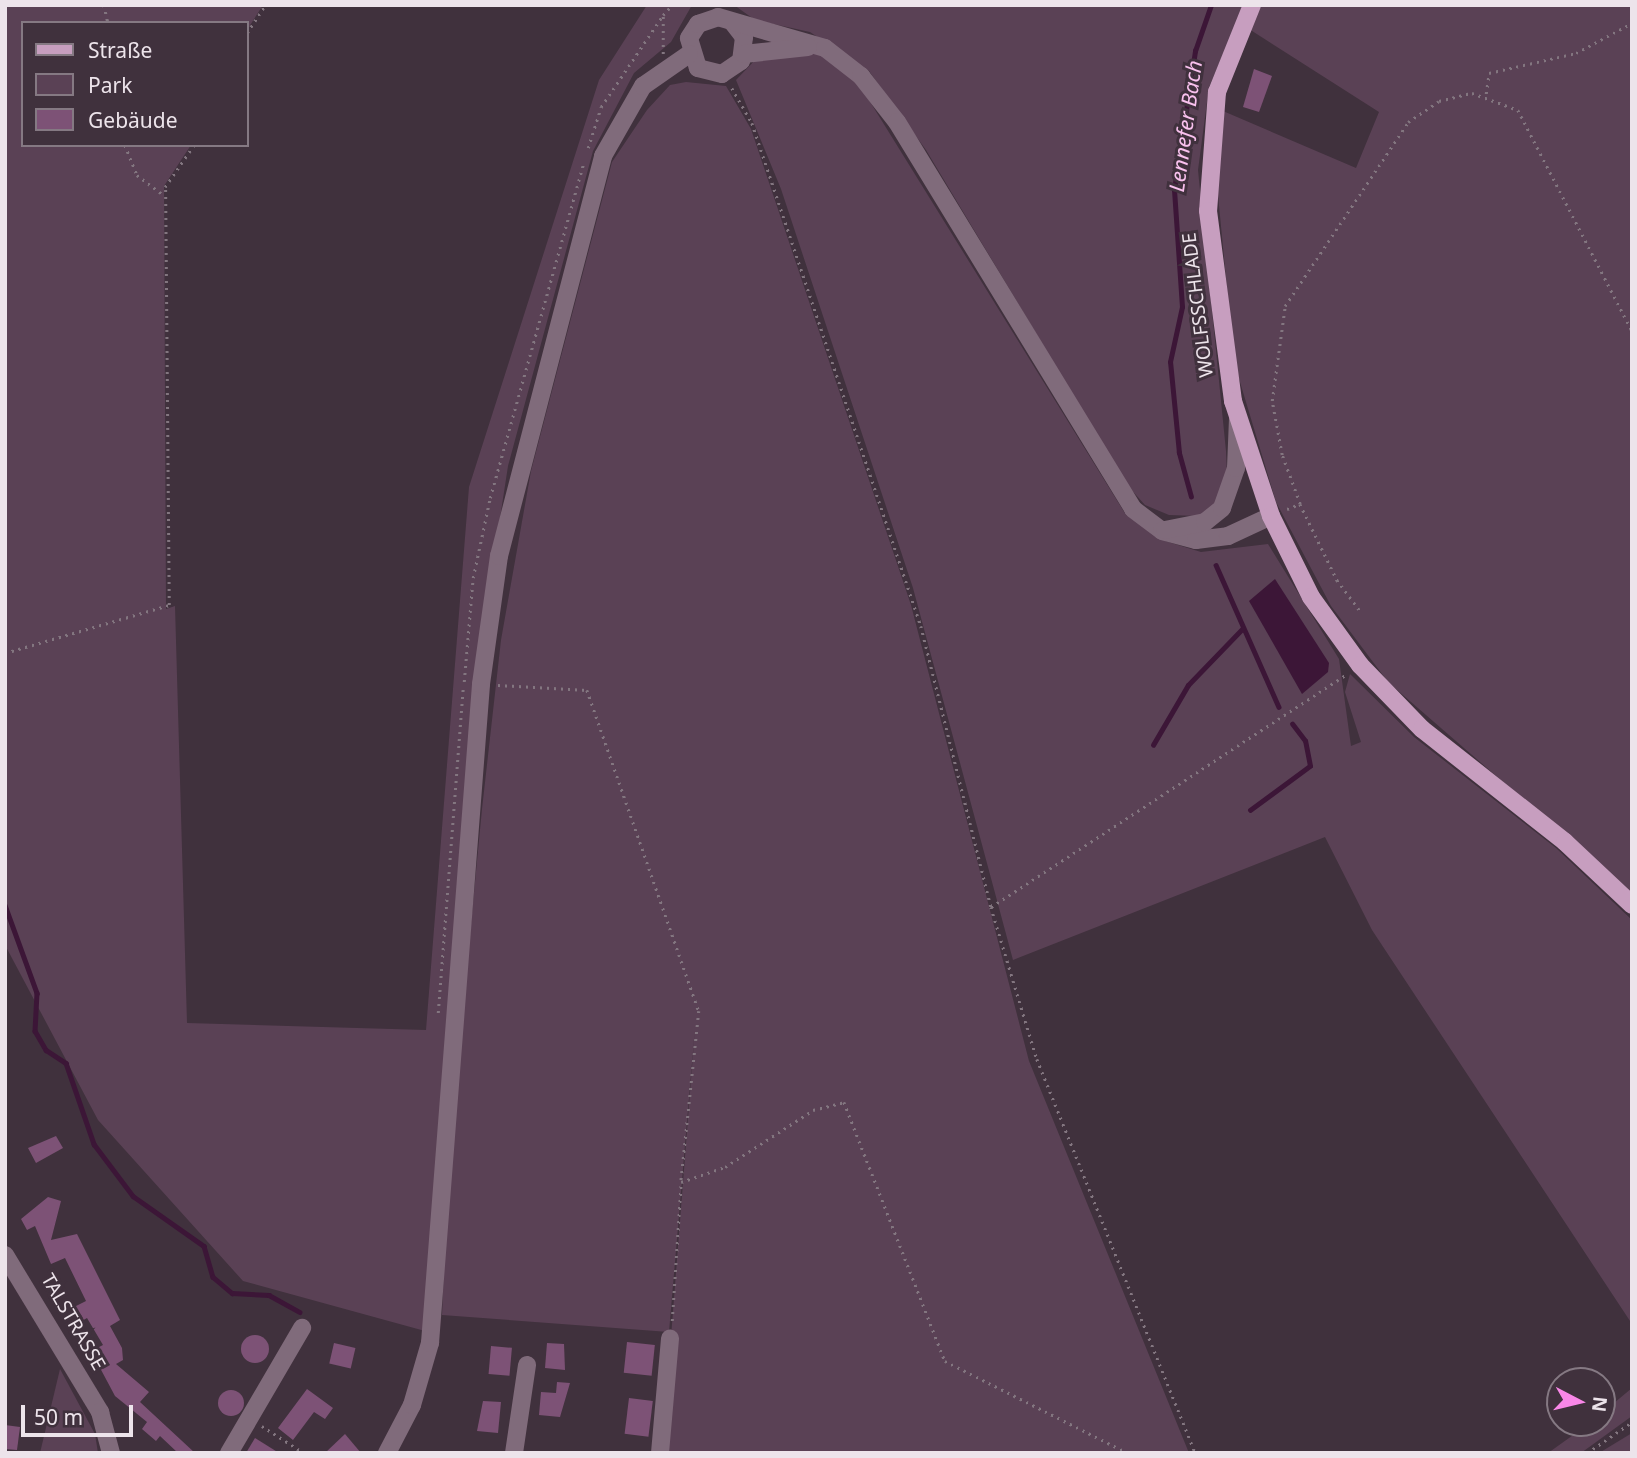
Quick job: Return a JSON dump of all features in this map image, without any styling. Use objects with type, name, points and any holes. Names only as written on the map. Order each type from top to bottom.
[{"type":"main road","name":"WOLFSSCHLADE","points":[[1252,5],[1217,92],[1207,172],[1224,361],[1238,419],[1271,516],[1311,597],[1360,665],[1422,729],[1565,842],[1632,905]]},
{"type":"street","points":[[825,48],[788,45],[744,54],[722,74],[698,68],[689,54],[693,30],[706,13],[726,15],[825,48],[861,76],[897,122],[1114,486],[1162,530],[1209,540],[1271,516]]},
{"type":"street","points":[[726,15],[744,37],[744,54]]},
{"type":"street","points":[[387,1453],[412,1405],[430,1343],[481,684],[516,482],[603,156],[643,86],[689,54]]},
{"type":"street","points":[[1162,530],[1205,522],[1222,508],[1236,468],[1238,419]]},
{"type":"street","name":"TALSTRASSE","points":[[9,1262],[100,1412],[111,1453]]},
{"type":"street","points":[[229,1453],[302,1328]]},
{"type":"street","points":[[660,1453],[670,1338]]},
{"type":"street","points":[[514,1453],[527,1365]]},
{"type":"path","points":[[248,31],[265,5]]},
{"type":"path","points":[[666,68],[661,28],[672,5]]},
{"type":"path","points":[[1486,94],[1489,73],[1576,53],[1632,23]]},
{"type":"path","points":[[722,74],[752,123],[921,626],[991,907],[1047,1084],[1195,1453]]},
{"type":"path","points":[[1360,611],[1337,580],[1300,504],[1282,456],[1272,401],[1285,306],[1408,122],[1439,101],[1486,94],[1518,110],[1540,142],[1632,331]]},
{"type":"path","points":[[126,147],[136,176],[165,196]]},
{"type":"path","points":[[5,653],[169,605],[165,196],[193,147]]},
{"type":"path","points":[[1271,516],[1300,504]]},
{"type":"path","points":[[991,907],[1360,665]]},
{"type":"path","points":[[481,684],[587,690],[699,1011],[681,1182],[670,1338]]},
{"type":"path","points":[[681,1182],[724,1167],[813,1110],[844,1102],[945,1362],[1128,1453]]},
{"type":"path","points":[[250,1419],[304,1453]]},
{"type":"path","points":[[1587,1453],[1632,1422]]},
{"type":"green space","points":[[5,5],[263,5],[248,28],[248,21],[21,21],[21,147],[190,147],[164,186],[166,609],[175,606],[187,1023],[426,1030],[469,487],[599,80],[647,5],[692,5],[671,42],[634,73],[593,151],[508,466],[483,629],[425,1331],[243,1281],[98,1120],[5,945]]},
{"type":"green space","points":[[734,5],[1244,5],[1209,87],[1198,170],[1226,451],[1227,474],[1214,507],[1198,516],[1169,515],[1145,505],[1127,485],[926,150],[869,71],[810,32],[755,20]]},
{"type":"green space","points":[[1262,5],[1632,5],[1632,894],[1388,682],[1331,606],[1276,502],[1234,362],[1216,174],[1223,111],[1356,168],[1379,112],[1249,29]]},
{"type":"green space","points":[[792,51],[819,54],[859,84],[1126,515],[1165,541],[1201,552],[1268,544],[1339,659],[1351,746],[1361,742],[1345,692],[1350,674],[1414,737],[1556,848],[1632,920],[1632,1324],[1372,930],[1325,837],[1013,960],[913,588],[781,189],[736,80],[757,58]]},
{"type":"green space","points":[[686,82],[726,86],[751,129],[911,605],[1029,1061],[1189,1453],[662,1453],[695,1028],[669,1332],[442,1315],[449,1154],[482,809],[501,640],[531,471],[612,162],[647,110],[670,85]]},
{"type":"green space","points":[[60,1369],[95,1434],[98,1453],[40,1453]]},
{"type":"green space","points":[[1632,1388],[1632,1416],[1616,1428],[1616,1401]]},
{"type":"green space","points":[[1632,1433],[1632,1453],[1599,1453]]},
{"type":"green space","points":[[1570,1437],[1603,1437],[1581,1453],[1548,1453]]},
{"type":"shaded area","points":[[1275,579],[1329,663],[1328,672],[1302,694],[1249,601]]},
{"type":"building","points":[[1254,69],[1272,76],[1259,112],[1243,107]]},
{"type":"building","points":[[56,1136],[63,1148],[36,1163],[28,1148]]},
{"type":"building","points":[[48,1197],[61,1201],[51,1240],[77,1234],[120,1320],[110,1326],[122,1348],[123,1360],[116,1364],[149,1392],[140,1402],[195,1453],[178,1453],[160,1436],[156,1441],[142,1429],[147,1422],[115,1396],[91,1351],[103,1345],[87,1318],[80,1322],[72,1308],[86,1301],[65,1258],[51,1264],[35,1226],[27,1230],[21,1219]]},
{"type":"building","points":[[255,1335],[265,1339],[269,1349],[265,1359],[255,1363],[245,1359],[241,1349],[245,1339]]},
{"type":"building","points":[[627,1342],[655,1345],[652,1376],[624,1373]]},
{"type":"building","points":[[334,1343],[355,1348],[351,1368],[329,1363]]},
{"type":"building","points":[[547,1343],[564,1344],[565,1370],[545,1368]]},
{"type":"building","points":[[491,1346],[512,1348],[509,1376],[489,1374]]},
{"type":"building","points":[[557,1382],[570,1383],[560,1417],[539,1415],[541,1392],[556,1393]]},
{"type":"building","points":[[307,1389],[333,1408],[325,1419],[314,1412],[293,1440],[278,1428]]},
{"type":"building","points":[[231,1390],[240,1394],[244,1403],[240,1412],[231,1416],[222,1412],[218,1403],[222,1394]]},
{"type":"building","points":[[629,1398],[653,1401],[648,1437],[625,1434]]},
{"type":"building","points":[[483,1401],[501,1402],[498,1433],[477,1431]]},
{"type":"building","points":[[5,1425],[20,1427],[17,1450],[5,1449]]},
{"type":"building","points":[[345,1434],[361,1453],[325,1453]]},
{"type":"building","points":[[255,1438],[279,1453],[246,1453]]},
{"type":"waterway","name":"Lennefer Bach","points":[[1191,497],[1179,453],[1170,362],[1182,307],[1174,190],[1195,51],[1211,5]]},
{"type":"waterway","name":"Lennefer Bach","points":[[1216,565],[1279,707]]},
{"type":"waterway","name":"Lennefer Bach","points":[[1153,745],[1188,685],[1242,629]]},
{"type":"waterway","name":"Lennefer Bach","points":[[1250,810],[1310,766],[1305,741],[1292,724]]},
{"type":"waterway","points":[[5,905],[37,993],[35,1031],[46,1050],[66,1063],[94,1144],[133,1196],[204,1246],[213,1277],[232,1293],[269,1295],[300,1312]]}]
